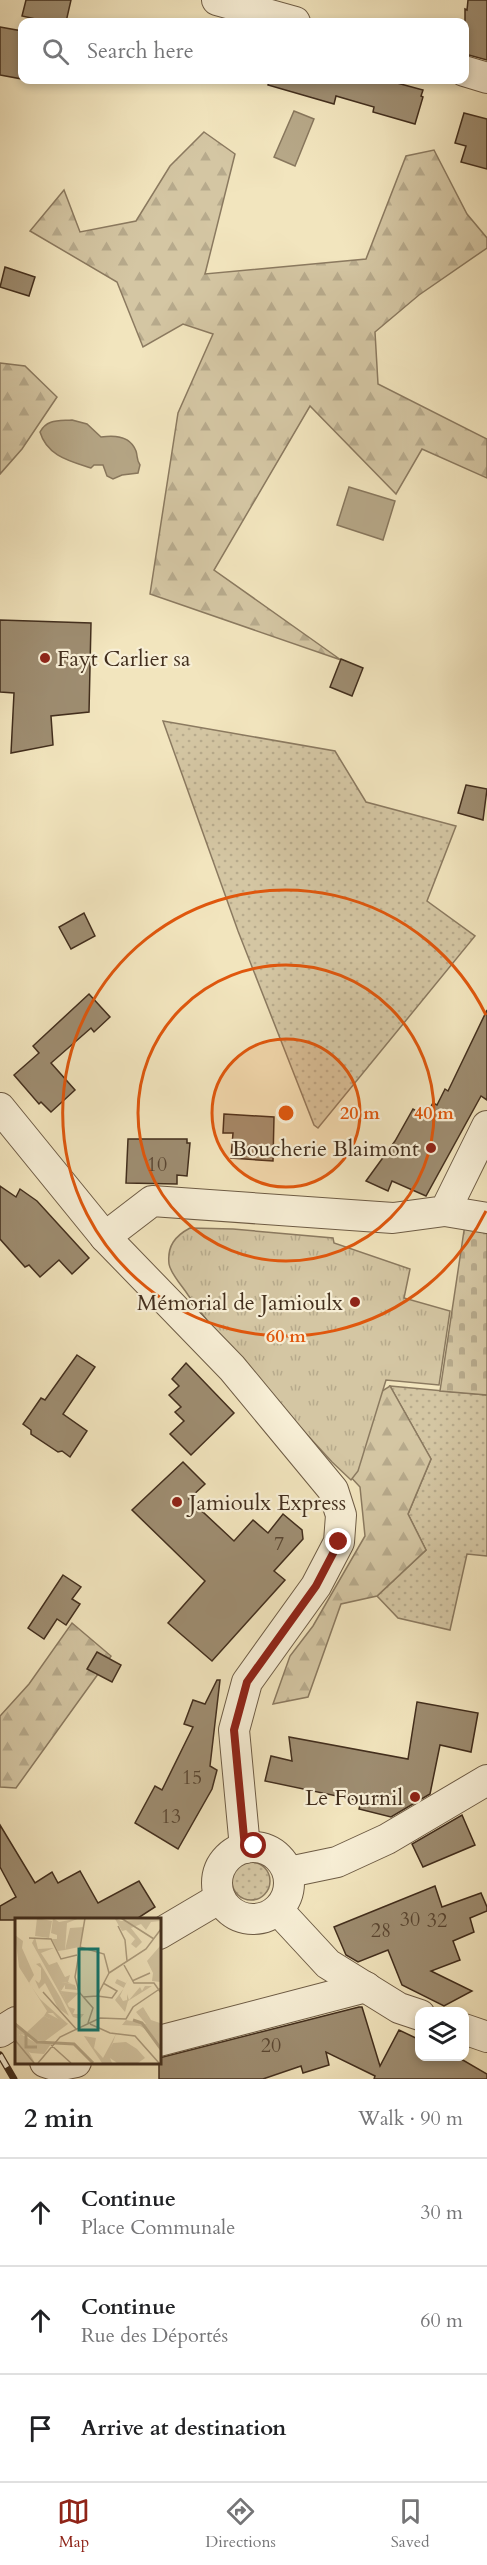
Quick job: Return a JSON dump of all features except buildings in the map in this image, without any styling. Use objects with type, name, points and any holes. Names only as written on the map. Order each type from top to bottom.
[{"type":"street","points":[[217,0],[281,18]]},
{"type":"street","points":[[469,72],[487,78]]},
{"type":"street","points":[[0,1108],[105,1237],[232,1368],[333,1490],[341,1515],[339,1542],[316,1586],[247,1682],[234,1730],[245,1848]]},
{"type":"street","points":[[445,1211],[487,1126]]},
{"type":"street","points":[[105,1237],[152,1201],[393,1218],[445,1211],[487,1218]]},
{"type":"street","points":[[289,1872],[337,1862],[387,1839],[487,1780]]},
{"type":"street","points":[[254,1846],[275,1853],[289,1872],[288,1893],[278,1910],[263,1918],[244,1918],[228,1910],[220,1898],[217,1879],[225,1860],[237,1850],[254,1846]]},
{"type":"street","points":[[160,1933],[220,1898]]},
{"type":"street","points":[[278,1910],[328,1964],[399,2008],[415,2013]]},
{"type":"street","points":[[160,2041],[366,1987]]},
{"type":"street","points":[[0,2032],[15,2023]]},
{"type":"street","points":[[469,2030],[487,2037]]},
{"type":"street","points":[[51,2064],[57,2066],[66,2064]]},
{"type":"green space","points":[[204,132],[235,154],[205,274],[366,259],[406,156],[434,150],[467,214],[487,238],[487,248],[419,295],[375,332],[378,384],[487,439],[487,478],[422,449],[396,494],[310,406],[214,570],[341,660],[150,594],[178,413],[213,334],[183,324],[143,347],[117,282],[30,231],[64,190],[80,232],[136,221],[170,166]]},
{"type":"green space","points":[[0,363],[25,366],[57,397],[22,449],[0,474]]},
{"type":"green space","points":[[163,721],[335,751],[366,802],[456,826],[427,901],[475,936],[318,1128],[314,1125],[238,931]]},
{"type":"green space","points":[[465,1224],[487,1227],[487,1395],[440,1391]]},
{"type":"green space","points":[[190,1228],[233,1229],[333,1238],[334,1243],[410,1269],[404,1298],[450,1311],[439,1385],[386,1380],[358,1471],[351,1480],[240,1360],[174,1276],[169,1264],[169,1252],[176,1238]]},
{"type":"green space","points":[[182,1267],[336,1420],[390,1386],[431,1459],[408,1514],[426,1550],[377,1596],[341,1604],[308,1697],[273,1704],[290,1656],[313,1626],[365,1536],[360,1487],[191,1300]]},
{"type":"green space","points":[[390,1386],[487,1395],[487,1556],[467,1554],[450,1630],[398,1618],[377,1596],[426,1550],[408,1514],[431,1459]]},
{"type":"green space","points":[[72,1623],[111,1656],[16,1788],[0,1787],[0,1716],[29,1684]]},
{"type":"green space","points":[[251,1862],[265,1867],[270,1881],[265,1895],[251,1900],[237,1895],[232,1881],[237,1867]]},
{"type":"shaded area","points":[[294,111],[314,119],[295,166],[274,157]]},
{"type":"shaded area","points":[[72,420],[87,424],[101,437],[116,436],[130,442],[136,451],[140,465],[138,473],[113,479],[107,476],[103,465],[94,465],[91,468],[67,460],[54,452],[43,440],[40,432],[50,423]]},
{"type":"shaded area","points":[[349,487],[395,501],[383,540],[337,525]]},
{"type":"railway","points":[[0,2055],[14,2079]]},
{"type":"place","name":"Fayt Carlier sa","points":[[45,658]]},
{"type":"place","name":"Boucherie Blaimont","points":[[431,1148]]},
{"type":"place","name":"Mémorial de Jamioulx","points":[[355,1302]]},
{"type":"place","name":"Jamioulx Express","points":[[177,1502]]},
{"type":"place","name":"Le Fournil","points":[[415,1797]]},
{"type":"route","points":[[254,1846],[245,1848],[234,1730],[247,1682],[316,1586],[339,1542]]}]
